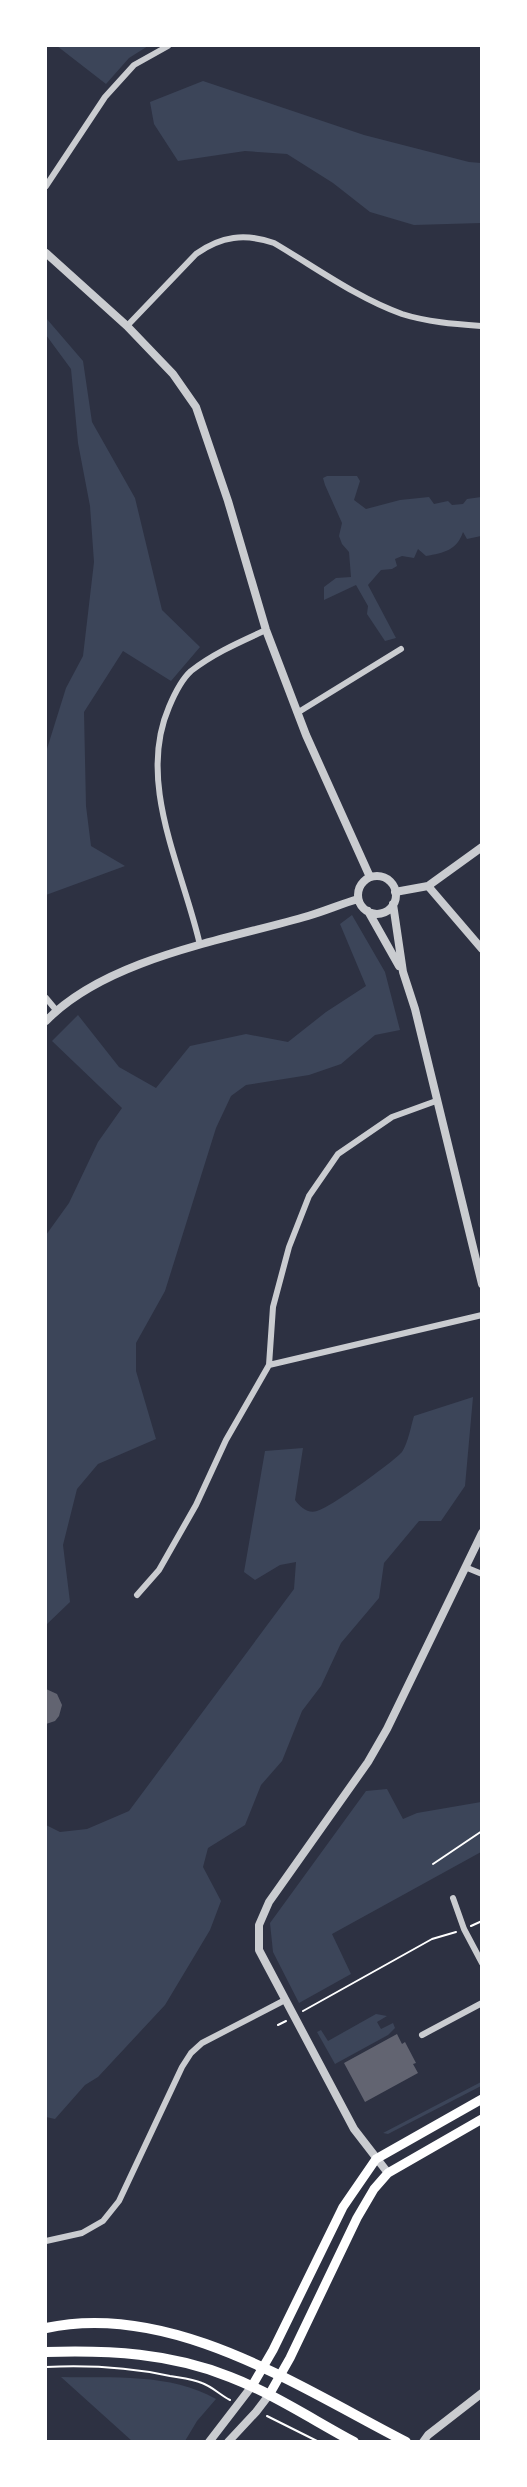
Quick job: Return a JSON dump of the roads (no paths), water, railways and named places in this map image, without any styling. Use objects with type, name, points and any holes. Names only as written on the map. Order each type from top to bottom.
[{"type":"main road","points":[[252,2386],[343,2207],[376,2159],[481,2099]]},
{"type":"main road","points":[[269,2395],[356,2218],[374,2189],[388,2173],[481,2119]]},
{"type":"main road","points":[[46,2328],[85,2323],[122,2325],[162,2331],[200,2342],[263,2368],[405,2441]]},
{"type":"main road","points":[[46,2352],[154,2355],[229,2376],[354,2441]]},
{"type":"street","points":[[46,186],[105,97],[134,65],[167,46]]},
{"type":"street","points":[[127,326],[196,254],[208,245],[240,236],[258,237],[274,243],[372,301],[401,314],[426,320],[481,326]]},
{"type":"street","points":[[46,253],[127,326],[173,374],[197,407],[228,501],[265,630],[297,713],[369,877]]},
{"type":"street","points":[[200,944],[157,783],[157,752],[162,722],[189,673],[221,650],[265,630]]},
{"type":"street","points":[[297,713],[401,649]]},
{"type":"street","points":[[395,892],[428,886],[481,847]]},
{"type":"street","points":[[403,972],[368,911],[360,904],[360,886],[369,877],[386,878],[395,892],[393,904],[403,972],[415,1009],[481,1284]]},
{"type":"street","points":[[428,886],[481,949]]},
{"type":"street","points":[[46,1021],[56,1010],[120,972],[200,944],[309,916],[358,898]]},
{"type":"street","points":[[368,911],[384,912],[393,904]]},
{"type":"street","points":[[46,998],[56,1010]]},
{"type":"street","points":[[137,1595],[159,1570],[213,1473],[226,1440],[269,1364],[273,1307],[289,1247],[309,1196],[338,1154],[392,1117],[436,1101]]},
{"type":"street","points":[[269,1364],[481,1315]]},
{"type":"street","points":[[388,2173],[354,2129],[293,2017],[260,1950],[260,1919],[269,1902],[368,1762],[387,1729],[481,1533]]},
{"type":"street","points":[[465,1567],[481,1574]]},
{"type":"street","points":[[453,1898],[464,1929],[481,1963]]},
{"type":"street","points":[[46,2241],[82,2233],[103,2221],[119,2202],[191,2053],[202,2043],[285,2000]]},
{"type":"street","points":[[422,2035],[481,2003]]},
{"type":"street","points":[[209,2441],[252,2386]]},
{"type":"street","points":[[423,2441],[481,2393]]},
{"type":"street","points":[[228,2441],[256,2413],[269,2395]]}]
